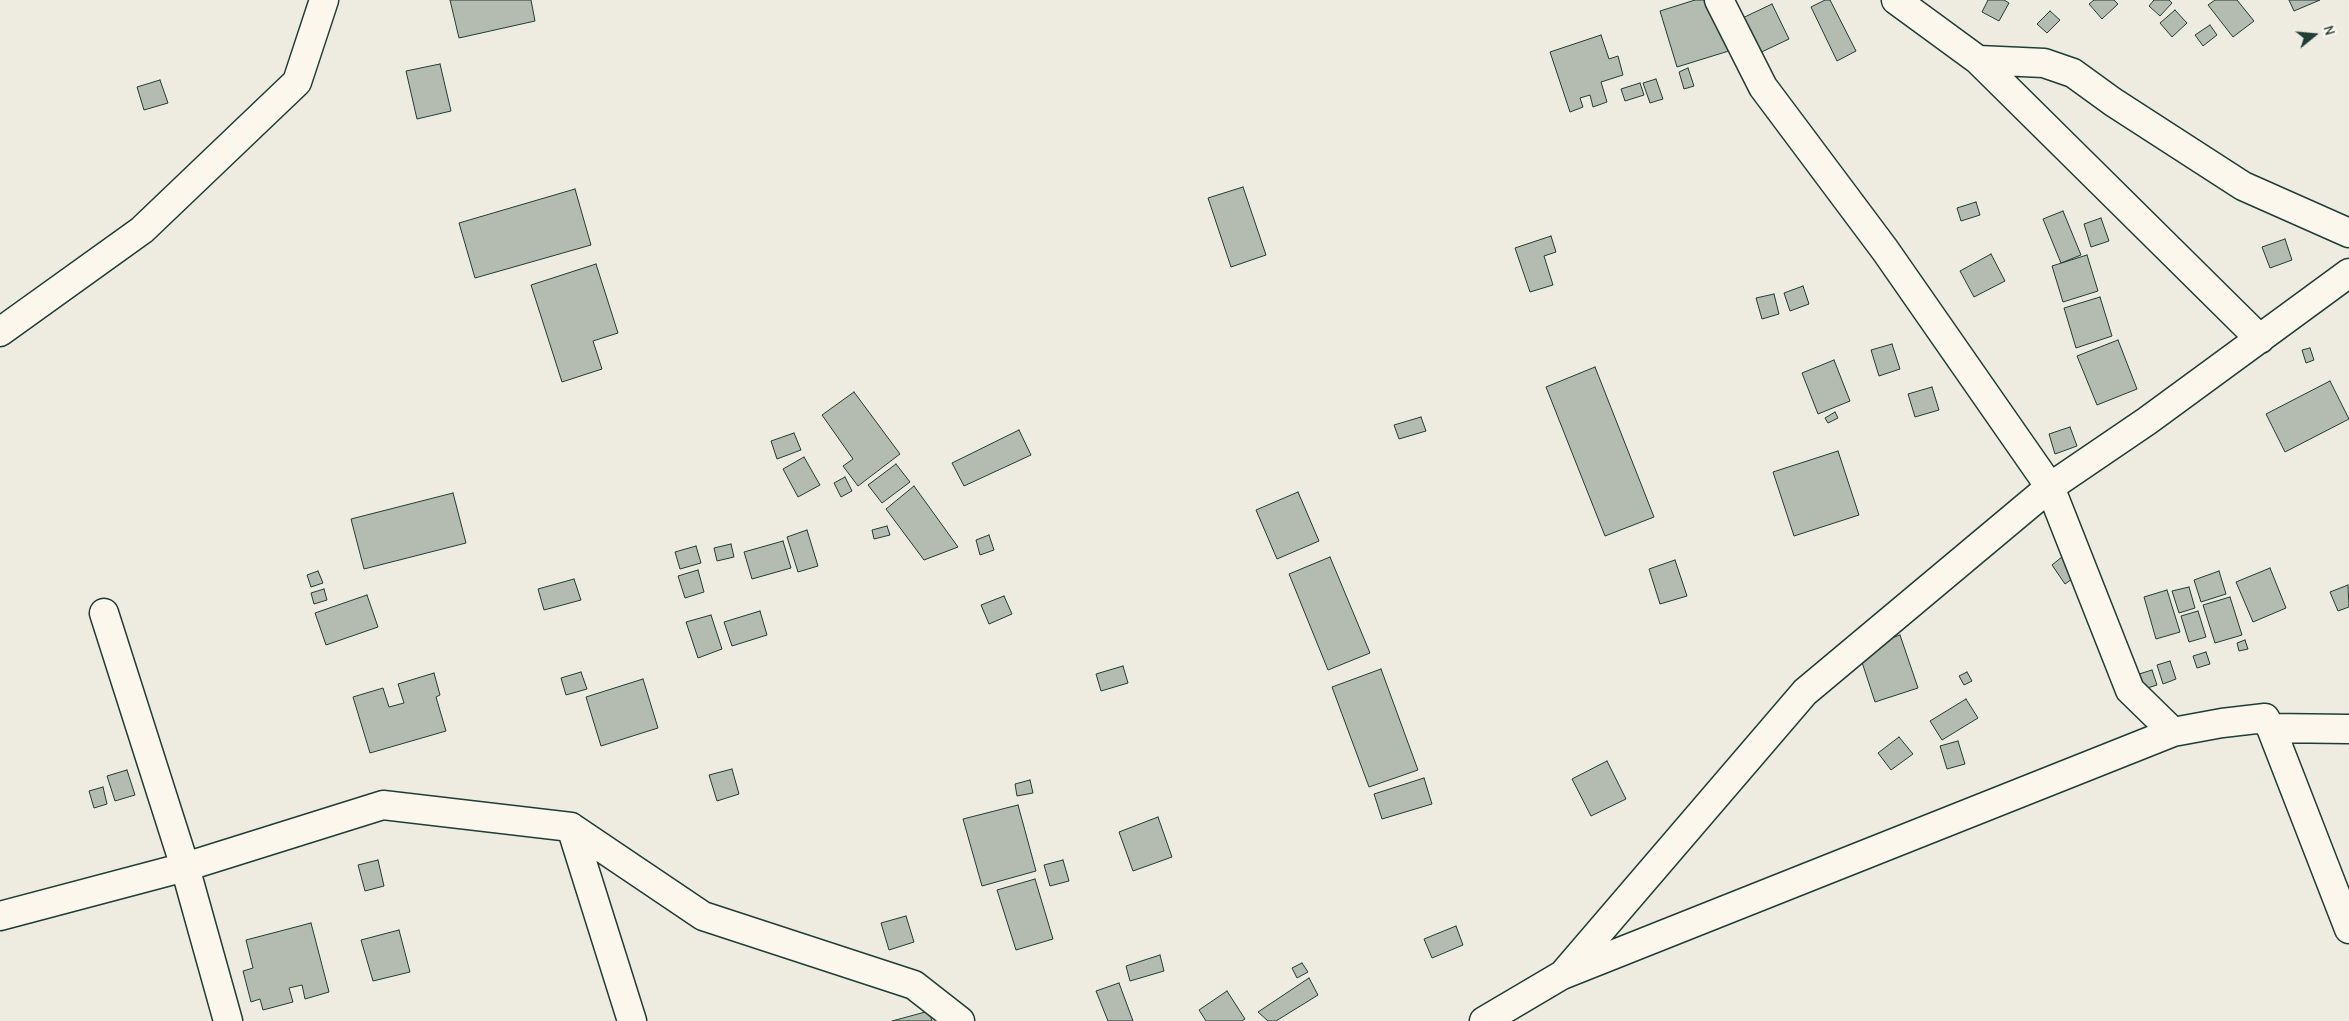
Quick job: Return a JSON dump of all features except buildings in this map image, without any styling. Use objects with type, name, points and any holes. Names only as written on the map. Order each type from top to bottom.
[{"type":"street","points":[[0,332],[142,230],[297,82],[324,0]]},
{"type":"street","points":[[1718,0],[1763,87],[1886,250],[2050,487],[2130,690],[2173,732]]},
{"type":"street","points":[[1896,0],[1978,60],[2260,339]]},
{"type":"street","points":[[1978,60],[2044,63],[2073,73],[2113,102],[2244,186],[2349,233]]},
{"type":"street","points":[[1562,975],[1805,692],[2050,487],[2147,421],[2349,273]]},
{"type":"street","points":[[104,613],[185,867],[228,1021]]},
{"type":"street","points":[[1484,1021],[1562,975],[2173,732],[2222,723],[2265,718],[2271,728],[2349,930]]},
{"type":"street","points":[[2271,728],[2349,729]]},
{"type":"street","points":[[0,916],[185,867],[383,805],[571,826],[703,916],[914,985],[960,1021]]},
{"type":"street","points":[[571,826],[632,1021]]}]
